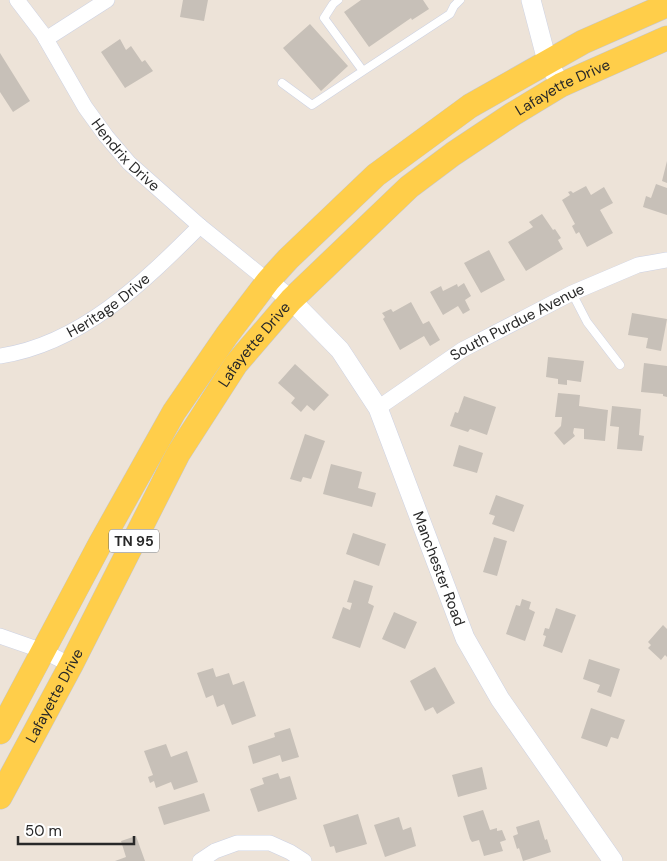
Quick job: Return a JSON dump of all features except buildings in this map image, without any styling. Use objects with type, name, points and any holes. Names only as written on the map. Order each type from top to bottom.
[{"type":"main road","name":"Lafayette Drive","points":[[0,732],[100,544],[174,412],[227,335],[268,281],[288,259],[376,175],[470,106],[547,61],[619,24],[667,4]]},
{"type":"main road","name":"Lafayette Drive","points":[[0,796],[71,665],[178,454],[236,364],[291,300],[409,188],[453,154],[561,85],[667,38]]},
{"type":"street","name":"Hendrix Drive","points":[[16,0],[46,39],[85,107],[129,163],[200,226],[268,281]]},
{"type":"street","points":[[46,39],[107,0]]},
{"type":"street","points":[[531,0],[547,61],[561,85]]},
{"type":"street","name":"Heritage Drive","points":[[0,356],[20,352],[69,333],[115,304],[159,267],[200,226]]},
{"type":"street","name":"South Purdue Avenue","points":[[378,408],[462,350],[572,293],[638,265],[667,260]]},
{"type":"street","name":"Manchester Road","points":[[268,281],[291,300],[340,350],[378,408],[465,638],[500,700],[613,861]]},
{"type":"street","points":[[0,636],[43,651],[71,665]]},
{"type":"street","points":[[200,861],[215,851],[236,843],[270,843],[304,861]]},
{"type":"lane","points":[[338,0],[324,18],[363,71]]},
{"type":"lane","points":[[282,83],[312,105],[450,14],[455,2]]},
{"type":"lane","points":[[572,293],[587,322],[620,365]]}]
